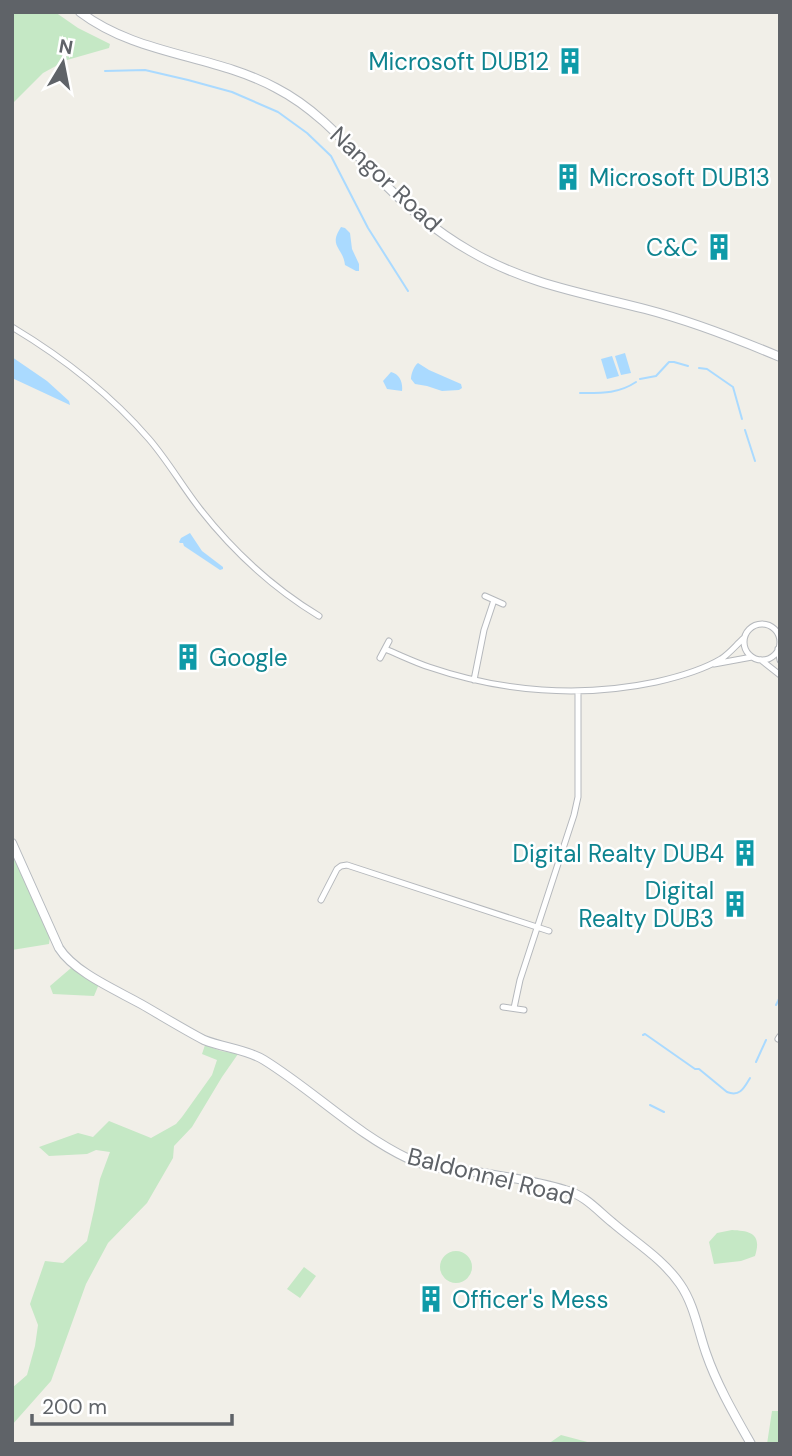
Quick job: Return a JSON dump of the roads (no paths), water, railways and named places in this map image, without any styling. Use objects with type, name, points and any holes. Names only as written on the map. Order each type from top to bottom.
[{"type":"street","name":"Nangor Road","points":[[80,12],[138,43],[230,69],[279,89],[324,121],[427,223],[453,241],[508,271],[548,285],[685,321],[780,356]]},
{"type":"street","points":[[12,327],[59,357],[117,406],[149,440],[198,506],[234,548],[267,579],[301,606],[319,616]]},
{"type":"street","points":[[485,596],[503,604]]},
{"type":"street","points":[[474,680],[484,630],[494,600]]},
{"type":"street","points":[[711,665],[732,651],[752,627],[780,624]]},
{"type":"street","points":[[766,625],[775,631],[779,640],[780,660]]},
{"type":"street","points":[[744,638],[745,647],[752,657]]},
{"type":"street","points":[[380,659],[389,640]]},
{"type":"street","points":[[761,660],[772,657],[779,646]]},
{"type":"street","points":[[385,649],[429,667],[474,680],[543,691],[631,687],[678,677],[711,665],[752,657],[761,660],[780,675]]},
{"type":"street","points":[[513,1008],[578,797],[578,691]]},
{"type":"street","name":"Baldonnel Road","points":[[12,843],[61,952],[93,977],[204,1040],[263,1060],[363,1131],[412,1160],[426,1165],[557,1187],[576,1194],[592,1205],[652,1255],[678,1281],[686,1295],[713,1371],[751,1444]]},
{"type":"street","points":[[321,900],[337,869],[347,865],[549,931]]},
{"type":"street","points":[[503,1007],[524,1010]]},
{"type":"water","points":[[341,227],[350,233],[359,271],[345,265],[337,247],[337,234]]},
{"type":"water","points":[[625,353],[631,373],[621,375],[615,356]]},
{"type":"water","points":[[612,356],[619,376],[607,379],[601,359]]},
{"type":"water","points":[[12,357],[47,381],[70,405],[12,378]]},
{"type":"water","points":[[418,363],[461,384],[462,388],[442,391],[415,384],[411,377]]},
{"type":"water","points":[[391,372],[400,379],[402,391],[387,389],[383,381]]},
{"type":"water","points":[[190,533],[202,551],[223,569],[220,570],[179,542]]},
{"type":"waterway","points":[[105,71],[145,70],[232,92],[278,112],[307,133],[331,156],[368,228],[408,291]]},
{"type":"waterway","points":[[640,379],[656,376],[669,362],[688,366]]},
{"type":"waterway","points":[[699,368],[707,369],[733,387],[742,419]]},
{"type":"waterway","points":[[580,393],[616,391],[636,382]]},
{"type":"waterway","points":[[745,430],[755,461]]},
{"type":"waterway","points":[[776,1005],[780,997]]},
{"type":"waterway","points":[[643,1035],[699,1069],[727,1092],[738,1092],[750,1078]]},
{"type":"waterway","points":[[756,1062],[766,1040]]},
{"type":"waterway","points":[[650,1105],[664,1112]]},
{"type":"place","name":"Microsoft DUB12","points":[[570,61]]},
{"type":"place","name":"Microsoft DUB13","points":[[568,177]]},
{"type":"place","name":"C&C","points":[[719,247]]},
{"type":"place","name":"Google","points":[[188,657]]},
{"type":"place","name":"Digital Realty DUB4","points":[[745,853]]},
{"type":"place","name":"Digital Realty DUB3","points":[[735,904]]},
{"type":"place","name":"Officer's Mess","points":[[431,1299]]}]
